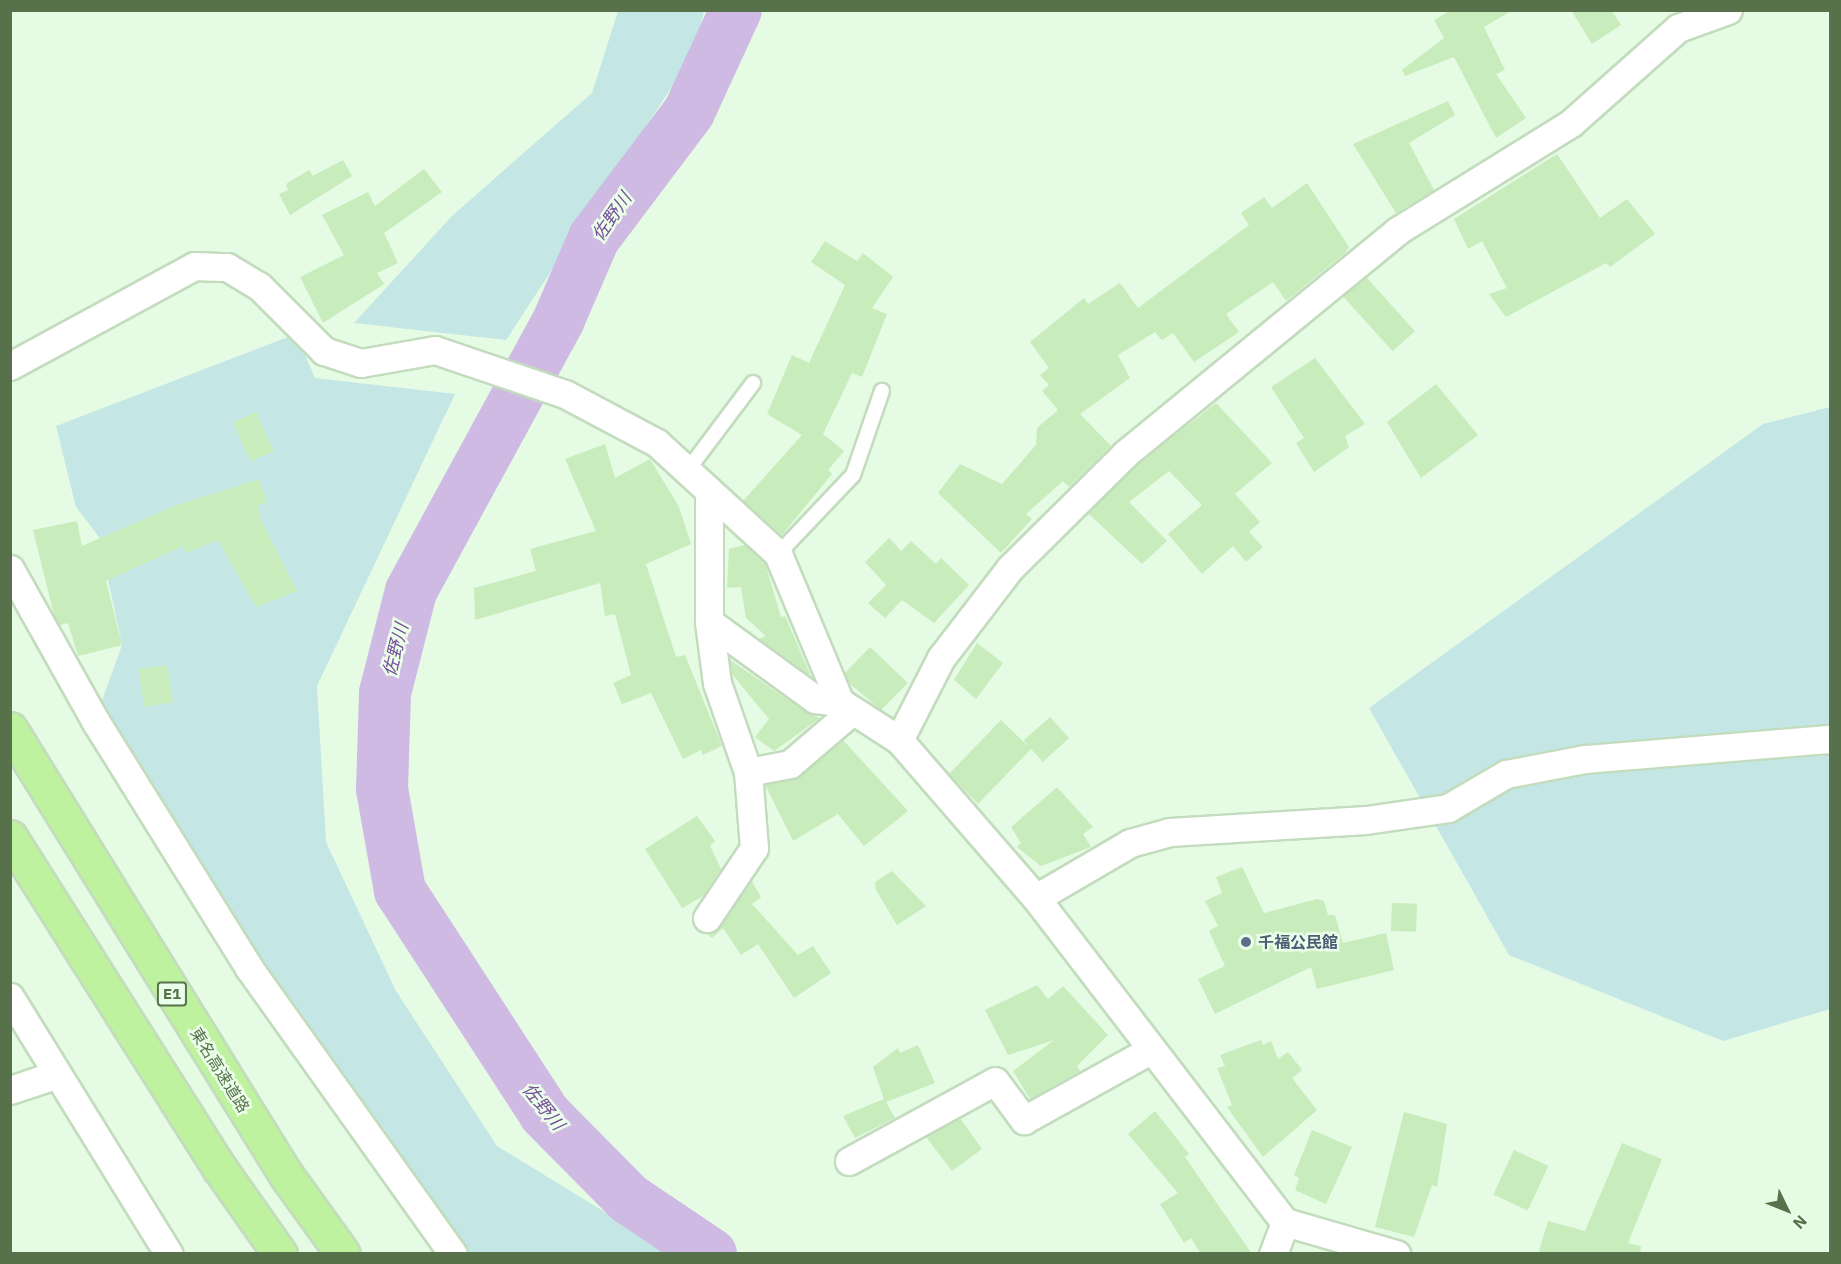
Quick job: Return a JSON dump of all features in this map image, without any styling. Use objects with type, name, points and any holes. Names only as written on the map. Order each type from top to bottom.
[{"type":"highway","name":"東名高速道路","points":[[10,729],[267,1145],[343,1254]]},
{"type":"highway","points":[[10,837],[220,1169],[280,1254]]},
{"type":"street","points":[[899,740],[941,658],[1010,568],[1125,454],[1397,231],[1571,123],[1678,28],[1728,10]]},
{"type":"street","points":[[10,366],[194,266],[227,267],[259,286],[324,351],[361,363],[435,350],[565,394],[657,443],[709,491],[755,527],[778,554],[846,707]]},
{"type":"street","points":[[707,918],[754,848],[748,772],[717,683],[709,622],[709,491]]},
{"type":"street","points":[[10,569],[96,722],[249,968],[453,1254]]},
{"type":"street","points":[[709,622],[815,699],[846,707],[899,740],[1036,898],[1285,1222],[1396,1254]]},
{"type":"street","points":[[748,772],[790,764],[846,707]]},
{"type":"street","points":[[1036,898],[1130,843],[1170,832],[1366,820],[1448,808],[1506,774],[1586,759],[1830,740]]},
{"type":"street","points":[[10,997],[55,1075],[168,1254]]},
{"type":"street","points":[[849,1161],[995,1081],[1024,1119],[1152,1049]]},
{"type":"street","points":[[10,1090],[55,1075]]},
{"type":"street","points":[[1273,1252],[1285,1222]]},
{"type":"lane","points":[[687,471],[753,383]]},
{"type":"lane","points":[[778,554],[853,475],[882,391]]},
{"type":"shaded area","points":[[618,11],[704,11],[694,53],[506,340],[354,323],[452,216],[592,93]]},
{"type":"shaded area","points":[[296,334],[315,378],[455,394],[317,686],[326,842],[396,991],[497,1146],[672,1253],[466,1253],[235,927],[100,706],[122,645],[99,537],[76,507],[56,426]]},
{"type":"shaded area","points":[[1830,407],[1830,1009],[1723,1041],[1509,955],[1369,708],[1763,424]]},
{"type":"building","points":[[1451,10],[1513,10],[1484,27],[1505,70],[1496,74],[1526,118],[1496,138],[1454,57],[1405,76],[1402,70],[1444,38],[1434,20]]},
{"type":"building","points":[[1571,10],[1611,10],[1621,25],[1592,44]]},
{"type":"building","points":[[1448,101],[1455,115],[1409,143],[1434,190],[1396,213],[1353,144]]},
{"type":"building","points":[[1557,154],[1600,218],[1627,199],[1655,234],[1610,267],[1606,263],[1506,317],[1489,294],[1507,288],[1482,241],[1468,249],[1454,219]]},
{"type":"building","points":[[343,160],[352,176],[290,215],[279,194],[288,190],[286,184],[309,170],[313,176]]},
{"type":"building","points":[[424,169],[442,192],[384,233],[398,263],[377,273],[384,284],[323,323],[300,277],[344,255],[322,215],[368,192],[375,206]]},
{"type":"building","points":[[1307,183],[1349,247],[1345,253],[1286,301],[1273,282],[1226,314],[1239,332],[1194,362],[1173,333],[1162,340],[1155,332],[1118,355],[1130,378],[1080,414],[1111,446],[1069,487],[1063,481],[1026,514],[1032,519],[1001,553],[938,493],[960,464],[1002,484],[1036,445],[1037,428],[1058,410],[1042,391],[1049,385],[1040,375],[1049,368],[1030,342],[1084,298],[1088,304],[1120,283],[1138,308],[1249,225],[1241,213],[1264,197],[1272,208]]},
{"type":"building","points":[[825,241],[857,261],[863,253],[893,277],[872,308],[887,314],[862,377],[852,373],[823,434],[844,451],[828,470],[832,474],[782,535],[743,501],[802,435],[767,414],[792,355],[809,363],[845,285],[811,262]]},
{"type":"building","points":[[1366,277],[1415,331],[1393,351],[1344,297]]},
{"type":"building","points":[[1315,358],[1365,424],[1345,436],[1349,447],[1314,472],[1296,443],[1304,438],[1271,387]]},
{"type":"building","points":[[1436,384],[1478,435],[1421,478],[1387,422]]},
{"type":"building","points":[[1216,403],[1272,463],[1235,494],[1260,522],[1249,532],[1263,547],[1246,562],[1233,546],[1202,574],[1168,534],[1202,505],[1169,471],[1129,502],[1167,541],[1142,564],[1088,513],[1133,468]]},
{"type":"building","points":[[256,412],[273,451],[251,461],[233,422]]},
{"type":"building","points":[[605,444],[615,478],[650,459],[679,507],[691,544],[646,564],[676,657],[685,655],[722,746],[703,755],[701,750],[683,759],[651,693],[622,704],[613,683],[631,675],[615,614],[605,616],[600,583],[475,620],[474,588],[536,571],[530,549],[596,531],[565,459]]},
{"type":"building","points":[[259,479],[267,502],[258,506],[260,518],[297,591],[256,607],[218,540],[186,553],[183,546],[106,581],[122,645],[78,656],[68,623],[60,625],[54,615],[33,530],[77,521],[82,546],[174,506]]},
{"type":"building","points":[[889,538],[901,551],[911,541],[936,564],[941,558],[969,585],[934,623],[902,600],[885,618],[868,603],[886,585],[865,562]]},
{"type":"building","points":[[745,545],[765,563],[781,617],[785,616],[811,676],[759,639],[766,636],[746,618],[741,587],[727,588],[729,549]]},
{"type":"building","points":[[977,643],[1003,663],[976,699],[954,680]]},
{"type":"building","points":[[870,647],[908,683],[881,710],[850,684],[845,673]]},
{"type":"building","points":[[730,660],[806,712],[820,718],[774,751],[755,737],[769,719],[732,674]]},
{"type":"building","points":[[167,665],[173,703],[144,707],[138,670]]},
{"type":"building","points":[[1050,717],[1069,738],[1043,762],[1031,749],[978,804],[949,774],[1001,720],[1029,747],[1024,740]]},
{"type":"building","points":[[843,740],[908,811],[864,846],[838,814],[793,841],[765,785],[800,776]]},
{"type":"building","points":[[1057,787],[1093,827],[1083,834],[1091,847],[1041,866],[1017,847],[1021,843],[1011,827]]},
{"type":"building","points":[[697,816],[715,841],[710,846],[721,869],[703,896],[682,908],[645,849]]},
{"type":"building","points":[[1242,867],[1264,913],[1317,899],[1324,901],[1328,915],[1335,915],[1343,943],[1386,933],[1394,970],[1317,989],[1311,967],[1215,1014],[1198,979],[1225,966],[1209,931],[1218,926],[1205,901],[1222,893],[1216,877]]},
{"type":"building","points":[[892,871],[926,906],[897,925],[876,890],[875,882]]},
{"type":"building","points":[[751,880],[761,897],[752,904],[798,955],[813,946],[831,973],[794,998],[758,944],[741,955],[723,928],[712,938],[707,934],[720,927]]},
{"type":"building","points":[[1392,903],[1417,904],[1416,932],[1391,931]]},
{"type":"building","points":[[1037,985],[1048,999],[1063,986],[1108,1035],[1077,1066],[1080,1071],[1030,1099],[1013,1071],[1054,1040],[1008,1055],[985,1010]]},
{"type":"building","points":[[1261,1040],[1263,1045],[1271,1041],[1278,1059],[1288,1052],[1302,1070],[1292,1078],[1317,1110],[1263,1157],[1227,1107],[1232,1105],[1217,1068],[1225,1066],[1220,1055]]},
{"type":"building","points":[[918,1045],[935,1083],[886,1102],[895,1118],[855,1138],[843,1116],[884,1099],[873,1067],[898,1048],[900,1053]]},
{"type":"building","points":[[1155,1111],[1189,1154],[1185,1157],[1252,1254],[1201,1254],[1191,1238],[1184,1243],[1160,1204],[1178,1193],[1128,1134]]},
{"type":"building","points":[[1404,1112],[1447,1124],[1437,1187],[1432,1185],[1414,1237],[1375,1227]]},
{"type":"building","points":[[960,1118],[982,1149],[952,1171],[926,1137]]},
{"type":"building","points":[[1312,1130],[1352,1147],[1326,1204],[1295,1190],[1299,1178],[1294,1175]]},
{"type":"building","points":[[1622,1143],[1662,1159],[1628,1243],[1641,1246],[1640,1254],[1538,1254],[1548,1221],[1585,1231]]},
{"type":"building","points":[[1514,1150],[1548,1166],[1528,1210],[1493,1194]]},
{"type":"waterway","name":"佐野川","points":[[711,1254],[629,1199],[545,1114],[400,891],[382,789],[385,693],[411,591],[559,319],[594,238],[689,112],[736,10]]},
{"type":"place","name":"千福公民館","points":[[1246,942]]}]
